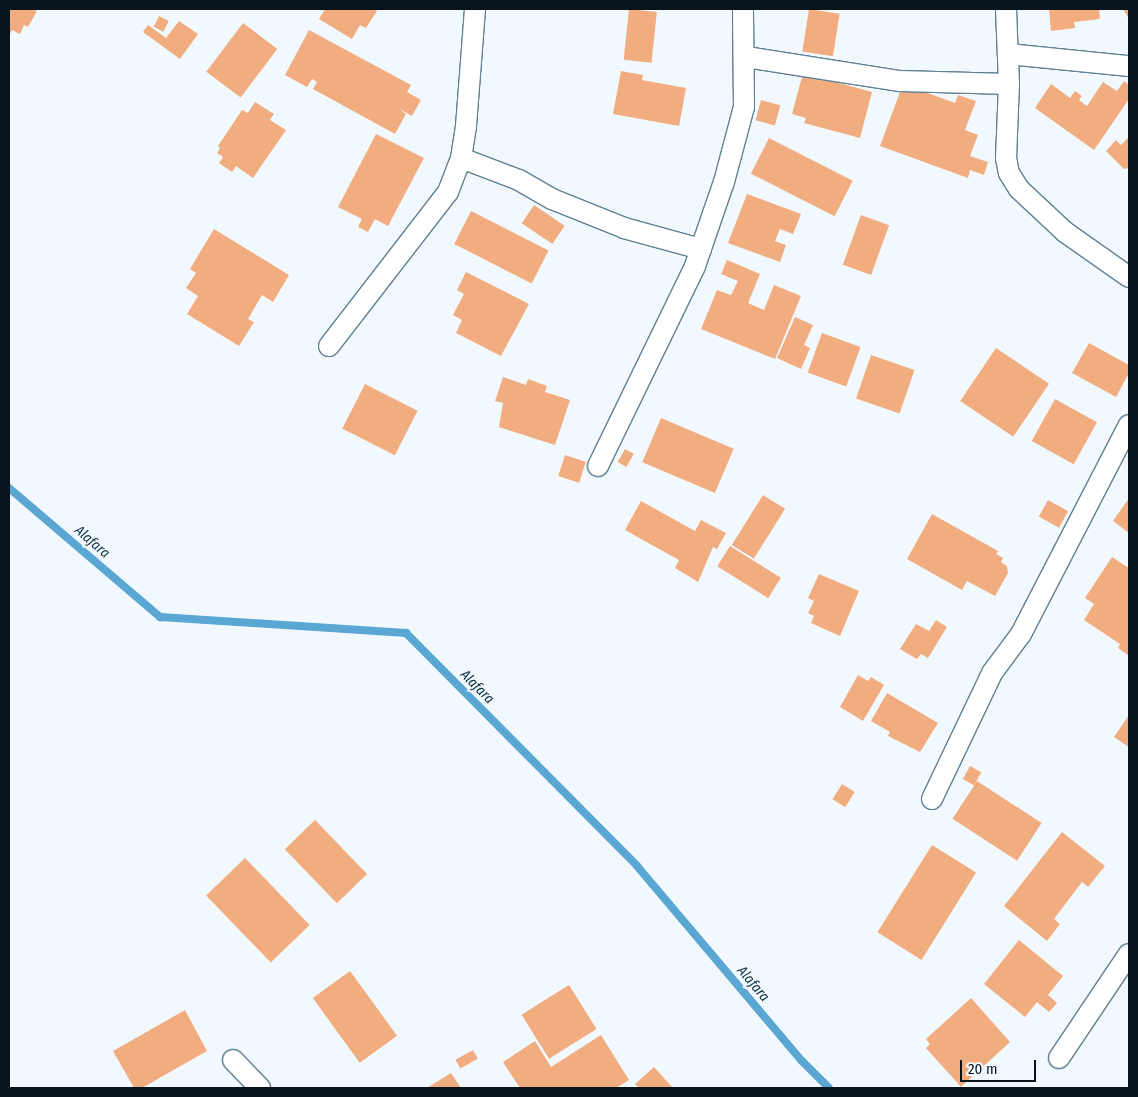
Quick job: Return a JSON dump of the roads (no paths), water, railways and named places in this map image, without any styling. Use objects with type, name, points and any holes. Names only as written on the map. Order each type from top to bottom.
[{"type":"street","points":[[330,346],[448,192],[461,158],[475,9]]},
{"type":"street","points":[[598,466],[701,249],[724,182],[744,107],[746,57],[743,9]]},
{"type":"street","points":[[1006,9],[1009,84],[1006,158],[1009,173],[1019,189],[1065,232],[1129,276]]},
{"type":"street","points":[[1008,54],[1129,66]]},
{"type":"street","points":[[746,57],[900,80],[1009,84]]},
{"type":"street","points":[[461,158],[519,180],[552,199],[592,212],[624,228],[701,249]]},
{"type":"street","points":[[932,799],[992,672],[1021,634],[1129,424]]},
{"type":"street","points":[[1059,1058],[1129,954]]},
{"type":"street","points":[[233,1060],[260,1088]]},
{"type":"waterway","name":"Alafara","points":[[9,488],[160,617],[406,633],[637,866],[802,1061],[829,1088]]}]
